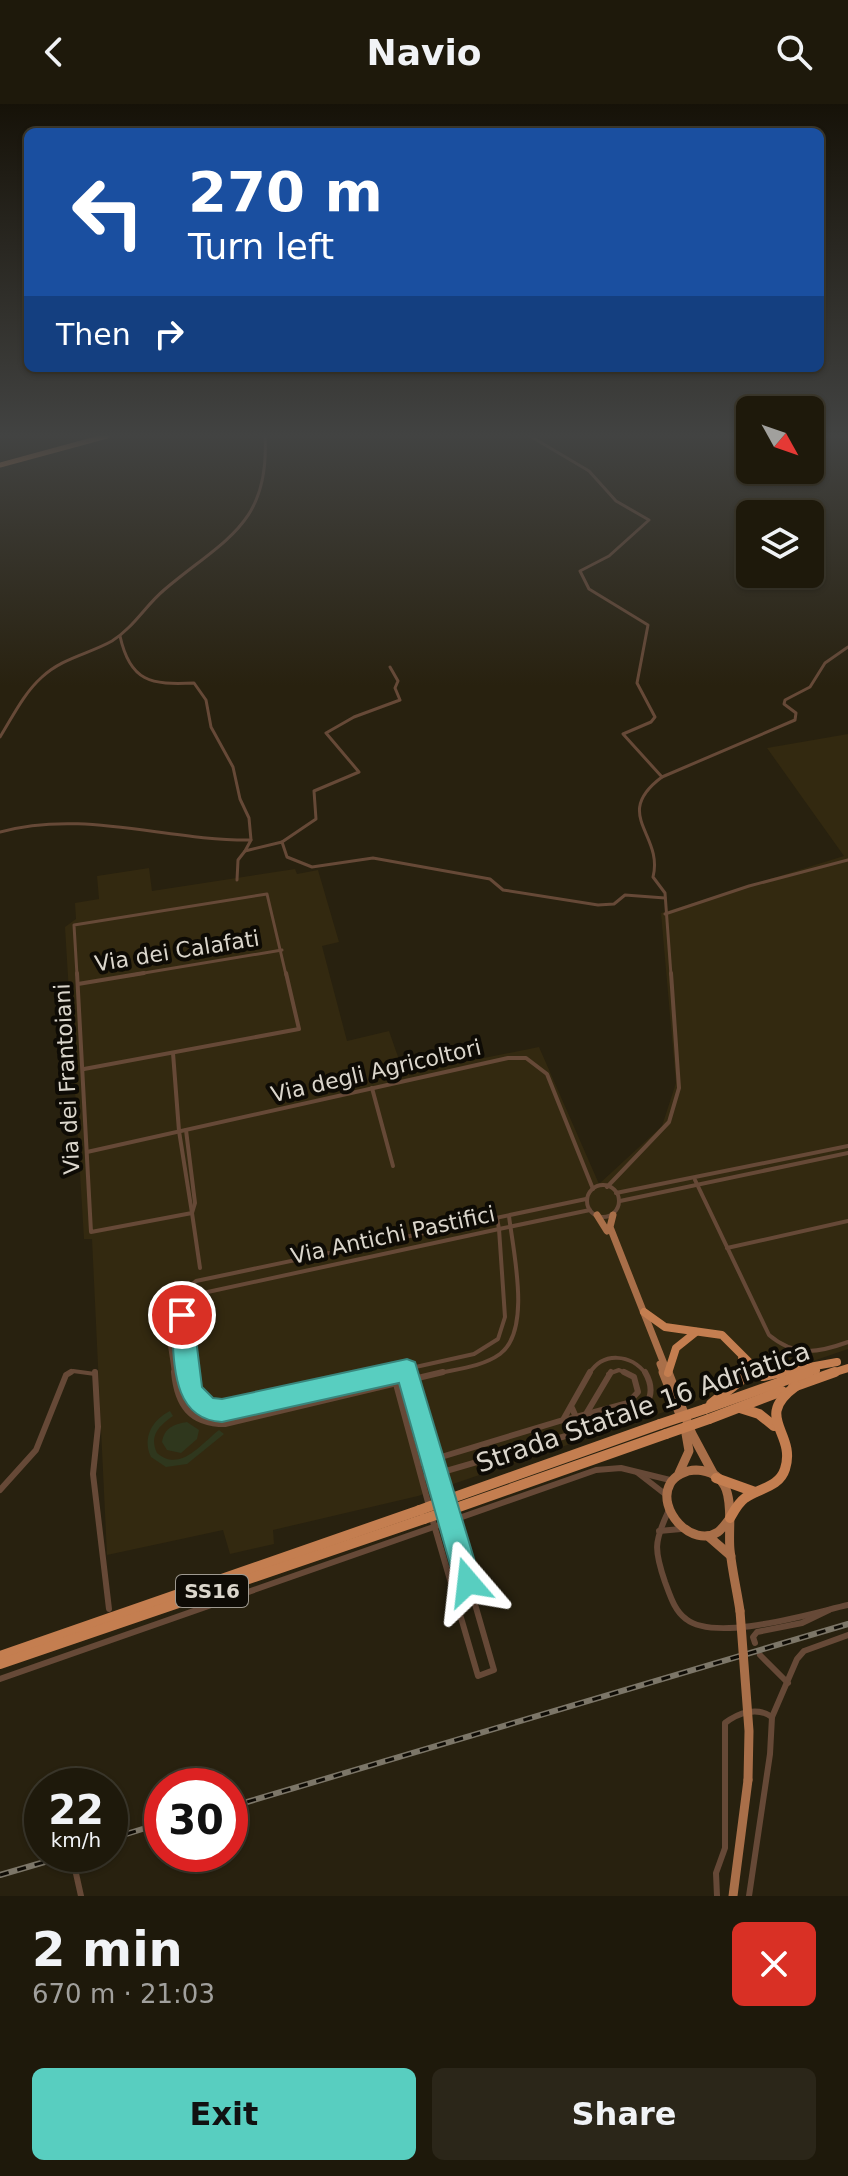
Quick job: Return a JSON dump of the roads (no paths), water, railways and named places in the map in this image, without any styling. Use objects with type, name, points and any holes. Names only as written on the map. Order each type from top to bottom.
[{"type":"highway","points":[[644,1312],[655,1323],[675,1332],[717,1333],[736,1345],[757,1373],[770,1377],[837,1362]]},
{"type":"highway","points":[[668,1373],[672,1352],[679,1341],[697,1331]]},
{"type":"highway","points":[[707,1414],[741,1380],[744,1367],[741,1353]]},
{"type":"highway","name":"Strada Statale 16 Adriatica","points":[[0,1653],[454,1503],[707,1414],[848,1358]]},
{"type":"highway","name":"Strada Statale 16 Adriatica","points":[[707,1414],[737,1408],[848,1368]]},
{"type":"highway","points":[[730,1518],[743,1499],[777,1482],[785,1471],[787,1456],[774,1420],[776,1400],[796,1386]]},
{"type":"highway","points":[[737,1408],[759,1414],[782,1436]]},
{"type":"highway","points":[[716,1478],[755,1492]]},
{"type":"highway","name":"Strada Statale 16 Adriatica","points":[[0,1665],[422,1514]]},
{"type":"main road","points":[[593,1212],[608,1228],[691,1436],[689,1456],[667,1497],[669,1509],[684,1530],[708,1536],[731,1556]]},
{"type":"main road","points":[[613,1215],[608,1228],[691,1436],[730,1497],[731,1556],[740,1611],[748,1716],[748,1780],[733,1896]]},
{"type":"main road","points":[[675,1478],[694,1470],[716,1478]]},
{"type":"main road","points":[[708,1536],[723,1529],[730,1518]]},
{"type":"street","points":[[0,737],[25,694],[51,669],[120,636],[162,591],[205,561],[248,520]]},
{"type":"street","points":[[647,520],[609,556],[580,571],[589,589],[648,625],[637,683],[655,717],[651,722],[623,734],[662,777]]},
{"type":"street","points":[[120,636],[127,664],[146,679],[194,683],[206,700],[211,727],[233,767],[240,799],[249,818],[251,840],[238,860],[237,880]]},
{"type":"street","points":[[607,1187],[616,1193],[620,1201],[619,1209],[613,1215],[593,1212],[586,1199],[593,1189],[607,1187],[669,1122],[679,1088],[665,893],[653,877],[657,861],[641,827],[638,810],[643,792],[662,777],[684,770],[771,727],[795,720],[796,713],[784,704],[785,700],[810,687],[825,663],[848,647]]},
{"type":"street","points":[[245,851],[282,842],[316,819],[314,791],[359,772],[326,733],[354,717],[400,700],[395,688],[398,681],[390,667]]},
{"type":"street","points":[[0,832],[16,825],[44,821],[133,827],[200,840],[251,840]]},
{"type":"street","points":[[282,842],[287,857],[304,867],[373,858],[487,878],[503,890],[580,903],[609,905],[627,895],[665,898]]},
{"type":"street","points":[[665,914],[749,886],[848,860]]},
{"type":"street","name":"Via dei Frantoiani","points":[[192,1213],[91,1232],[74,925],[267,894],[282,950]]},
{"type":"street","points":[[84,1069],[299,1029],[282,950]]},
{"type":"street","name":"Via dei Calafati","points":[[78,984],[282,950]]},
{"type":"street","points":[[173,1053],[195,1203],[192,1213],[200,1268]]},
{"type":"street","name":"Via degli Agricoltori","points":[[87,1152],[508,1058],[526,1058],[547,1074],[593,1189]]},
{"type":"street","points":[[372,1088],[393,1166]]},
{"type":"street","points":[[620,1201],[848,1146]]},
{"type":"street","points":[[616,1193],[697,1182],[848,1153]]},
{"type":"street","points":[[697,1182],[765,1330],[776,1342],[804,1353],[848,1342]]},
{"type":"street","name":"Via Antichi Pastifici","points":[[396,1384],[225,1424],[211,1424],[189,1416],[176,1395],[168,1315],[176,1298],[186,1288],[207,1278],[586,1199]]},
{"type":"street","name":"Via Antichi Pastifici","points":[[393,1373],[222,1411],[201,1405],[190,1391],[182,1315],[188,1303],[203,1292],[593,1212]]},
{"type":"street","points":[[396,1384],[495,1358],[514,1337],[517,1317],[509,1216]]},
{"type":"street","points":[[407,1370],[494,1670],[478,1676],[393,1373],[493,1346],[505,1326],[497,1218]]},
{"type":"street","points":[[727,1248],[848,1221]]},
{"type":"street","points":[[422,1478],[642,1412],[651,1398],[650,1380],[640,1365],[632,1360],[618,1356],[607,1358],[592,1369],[572,1407],[559,1422]]},
{"type":"street","points":[[451,1359],[455,1370]]},
{"type":"street","points":[[418,1464],[432,1459],[559,1422],[576,1417],[633,1400],[638,1387],[634,1377],[619,1370],[609,1373],[586,1414]]},
{"type":"street","points":[[0,1490],[36,1450],[66,1375],[73,1371],[95,1372],[98,1427],[93,1474],[109,1609]]},
{"type":"street","points":[[572,1407],[582,1431]]},
{"type":"street","points":[[0,1679],[114,1634],[450,1523],[596,1470],[621,1468],[675,1478]]},
{"type":"street","points":[[636,1472],[657,1485],[667,1497]]},
{"type":"street","points":[[669,1509],[654,1545],[657,1560],[677,1609],[693,1624],[713,1629],[726,1628],[848,1605]]},
{"type":"street","points":[[659,1531],[684,1530]]},
{"type":"street","points":[[755,1643],[753,1637],[757,1632],[802,1623],[831,1609]]},
{"type":"street","points":[[749,1896],[770,1754],[772,1717],[797,1659],[804,1651],[848,1635]]},
{"type":"street","points":[[760,1655],[788,1683]]},
{"type":"street","points":[[717,1896],[716,1873],[725,1848],[725,1723],[738,1713],[765,1712],[772,1717]]},
{"type":"street","points":[[76,1872],[81,1896]]},
{"type":"railway","points":[[248,1802],[848,1624]]},
{"type":"railway","points":[[128,1833],[144,1829]]},
{"type":"railway","points":[[0,1875],[24,1868]]}]
